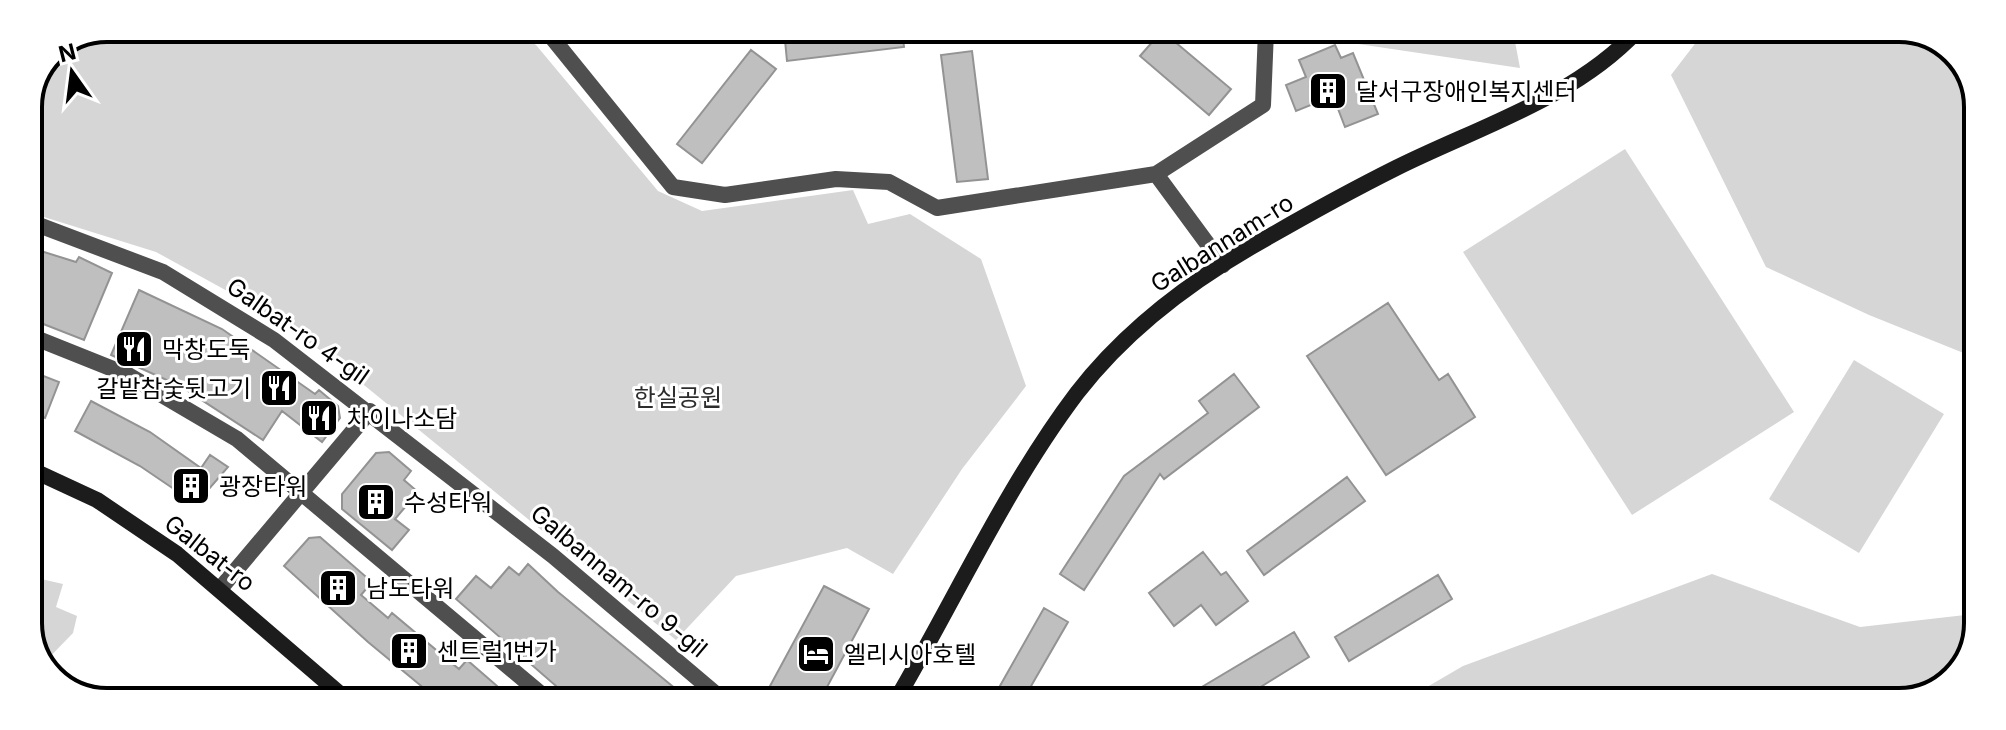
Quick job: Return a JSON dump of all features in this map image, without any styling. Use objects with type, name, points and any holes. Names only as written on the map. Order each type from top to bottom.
[{"type":"main road","name":"Galbannam-ro","points":[[903,688],[1006,504],[1078,392],[1168,302],[1223,265],[1396,168],[1556,94],[1623,42]]},
{"type":"main road","name":"Galbat-ro","points":[[42,474],[97,500],[220,589],[333,688]]},
{"type":"street","points":[[556,42],[673,187],[725,195],[836,179],[889,182],[937,208],[1156,174],[1263,105],[1266,42]]},
{"type":"street","points":[[1156,174],[1223,265]]},
{"type":"street","name":"Galbat-ro 4-gil","points":[[42,226],[163,272],[262,331],[370,411],[220,589]]},
{"type":"street","points":[[42,341],[128,375],[196,412],[303,492],[534,688]]},
{"type":"street","name":"Galbannam-ro 9-gil","points":[[370,411],[553,556],[709,688]]},
{"type":"green space","name":"한실공원","points":[[107,42],[532,42],[658,191],[702,211],[853,190],[868,224],[910,214],[981,259],[1026,386],[962,469],[893,574],[847,548],[736,576],[676,640],[326,354],[240,298],[156,252],[42,216],[43,94],[53,71],[71,53],[94,43]]},
{"type":"green space","points":[[1345,42],[1515,42],[1520,68]]},
{"type":"green space","points":[[1696,42],[1899,42],[1920,45],[1939,55],[1951,67],[1959,82],[1964,102],[1964,353],[1869,315],[1766,267],[1671,75]]},
{"type":"green space","points":[[1625,149],[1794,412],[1632,515],[1463,252]]},
{"type":"green space","points":[[1854,360],[1944,414],[1859,553],[1769,499]]},
{"type":"green space","points":[[1712,574],[1860,627],[1964,615],[1961,644],[1951,663],[1935,677],[1912,687],[1425,688],[1463,666]]},
{"type":"green space","points":[[42,579],[63,584],[56,607],[77,616],[73,633],[51,656],[42,628]]},
{"type":"building","points":[[785,42],[903,42],[904,47],[787,61]]},
{"type":"building","points":[[1152,42],[1175,42],[1231,89],[1209,115],[1140,56]]},
{"type":"building","name":"달서구장애인복지센터","points":[[1335,45],[1341,58],[1353,53],[1378,114],[1345,127],[1333,96],[1296,111],[1286,85],[1306,77],[1299,60]]},
{"type":"building","points":[[751,50],[776,69],[702,163],[677,144]]},
{"type":"building","points":[[972,51],[988,179],[957,182],[941,55]]},
{"type":"building","points":[[42,251],[76,262],[79,257],[112,273],[84,340],[42,324]]},
{"type":"building","points":[[139,290],[222,329],[315,394],[319,390],[338,406],[340,418],[322,442],[282,411],[263,440],[180,386],[111,355]]},
{"type":"building","points":[[1388,303],[1439,380],[1448,374],[1475,417],[1386,475],[1307,356]]},
{"type":"building","points":[[1234,374],[1259,407],[1164,479],[1160,474],[1084,590],[1060,574],[1124,476],[1208,413],[1199,401]]},
{"type":"building","points":[[42,375],[59,382],[45,418],[42,417]]},
{"type":"building","points":[[91,401],[150,432],[201,468],[210,455],[228,467],[196,504],[140,466],[75,431]]},
{"type":"building","name":"수성타워","points":[[389,452],[411,471],[404,480],[418,492],[395,519],[409,530],[392,550],[342,509],[342,494],[376,453]]},
{"type":"building","points":[[1347,477],[1365,501],[1264,575],[1247,551]]},
{"type":"building","points":[[320,537],[372,582],[361,595],[388,618],[392,613],[459,669],[467,660],[499,688],[424,688],[284,566],[309,538]]},
{"type":"building","points":[[1203,552],[1221,575],[1226,572],[1248,601],[1216,625],[1201,605],[1174,626],[1149,593]]},
{"type":"building","points":[[528,564],[675,688],[558,688],[456,599],[476,576],[491,588],[509,567],[519,575]]},
{"type":"building","points":[[1438,575],[1452,599],[1349,661],[1335,637]]},
{"type":"building","name":"엘리시아호텔","points":[[824,586],[869,609],[826,688],[769,688]]},
{"type":"building","points":[[1044,608],[1068,622],[1030,688],[999,688]]},
{"type":"building","points":[[1294,632],[1309,657],[1259,688],[1200,688]]},
{"type":"place","name":"달서구장애인복지센터","points":[[1328,91]]},
{"type":"place","name":"막창도둑","points":[[134,349]]},
{"type":"place","name":"갈밭참숯뒷고기","points":[[279,388]]},
{"type":"place","name":"차이나소담","points":[[319,418]]},
{"type":"place","name":"광장타워","points":[[191,486]]},
{"type":"place","name":"수성타워","points":[[376,502]]},
{"type":"place","name":"남도타워","points":[[338,588]]},
{"type":"place","name":"센트럴1번가","points":[[409,651]]},
{"type":"place","name":"엘리시아호텔","points":[[816,654]]}]
